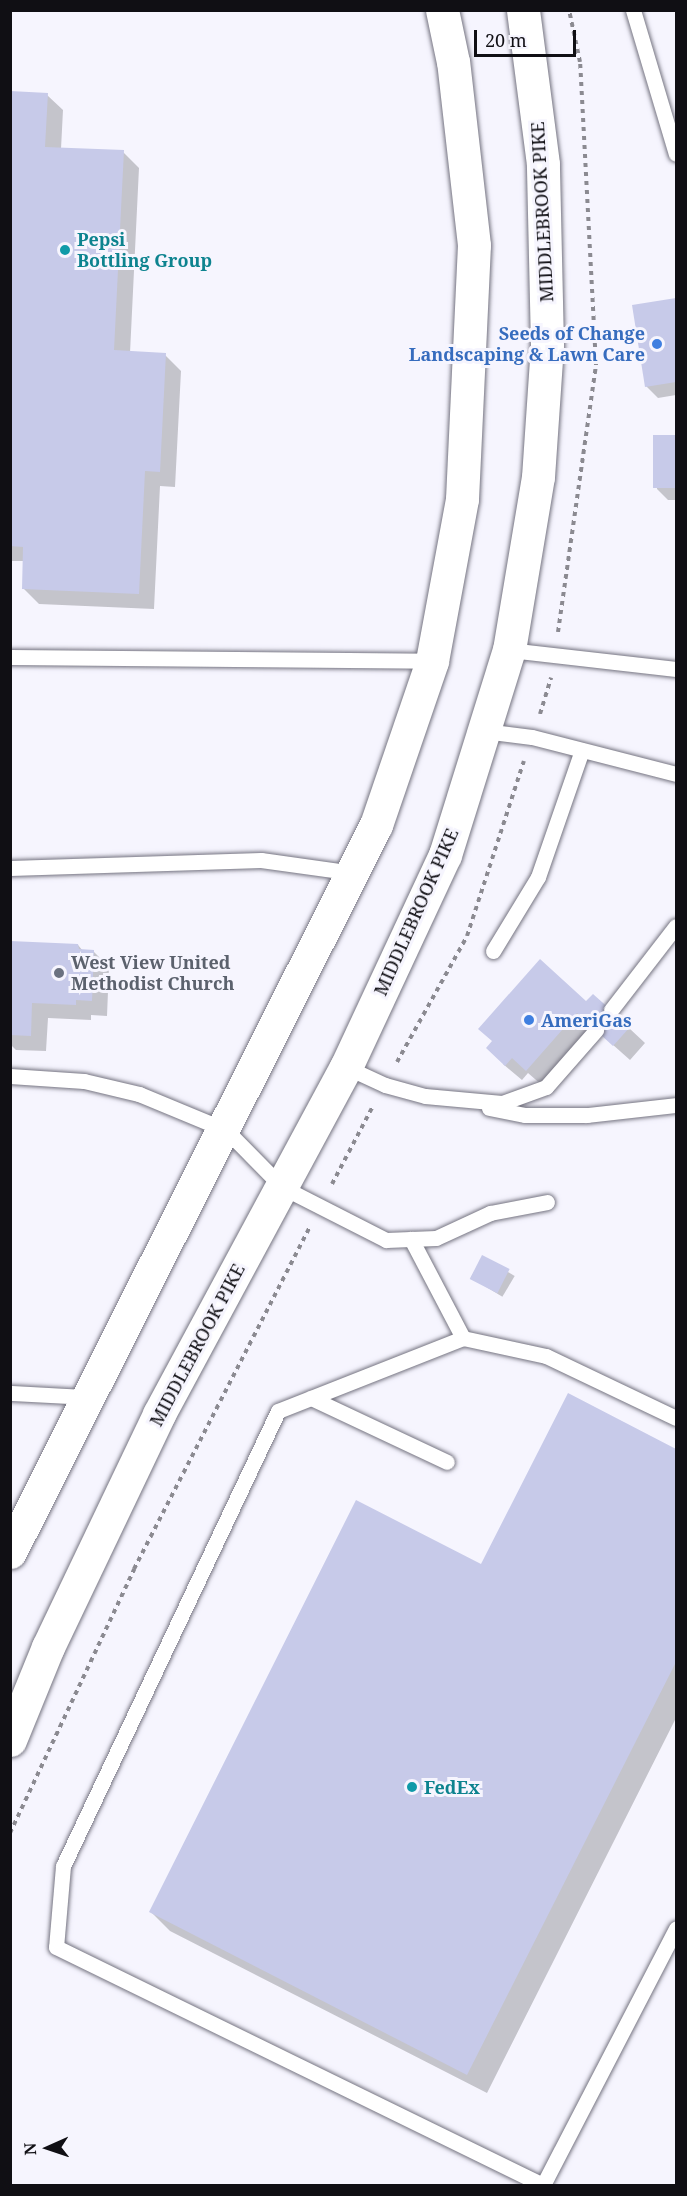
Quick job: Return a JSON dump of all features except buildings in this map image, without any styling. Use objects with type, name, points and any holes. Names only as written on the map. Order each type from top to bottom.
[{"type":"main road","points":[[10,1552],[86,1397],[226,1130],[376,825],[432,661],[462,499],[474,245],[453,62],[442,10]]},
{"type":"main road","name":"MIDDLEBROOK PIKE","points":[[10,1740],[48,1647],[159,1414],[346,1067],[445,855],[509,650],[538,477],[547,345],[543,164],[523,10]]},
{"type":"lane","points":[[633,10],[676,154]]},
{"type":"lane","points":[[509,650],[676,669]]},
{"type":"lane","points":[[10,657],[432,661]]},
{"type":"lane","points":[[484,730],[582,750],[676,774]]},
{"type":"lane","points":[[492,951],[538,877],[582,750]]},
{"type":"lane","points":[[10,868],[261,860],[353,873]]},
{"type":"lane","points":[[611,1010],[676,926]]},
{"type":"lane","points":[[425,1096],[502,1103],[546,1087],[596,1030]]},
{"type":"lane","points":[[346,1067],[385,1085],[425,1096],[525,1115],[587,1115],[676,1105]]},
{"type":"lane","points":[[10,1076],[84,1081],[139,1094],[226,1130],[282,1186],[386,1240],[436,1238],[490,1213],[547,1202]]},
{"type":"lane","points":[[411,1239],[463,1338]]},
{"type":"lane","points":[[676,1418],[546,1356],[463,1338],[278,1411],[212,1544],[63,1866],[56,1947],[543,2185],[676,1928]]},
{"type":"lane","points":[[10,1393],[86,1397]]},
{"type":"lane","points":[[311,1398],[447,1462]]},
{"type":"place","name":"Pepsi Bottling Group","points":[[65,250]]},
{"type":"place","name":"Seeds of Change Landscaping & Lawn Care","points":[[657,344]]},
{"type":"place","name":"West View United Methodist Church","points":[[59,973]]},
{"type":"place","name":"AmeriGas","points":[[529,1020]]},
{"type":"place","name":"FedEx","points":[[412,1787]]}]
